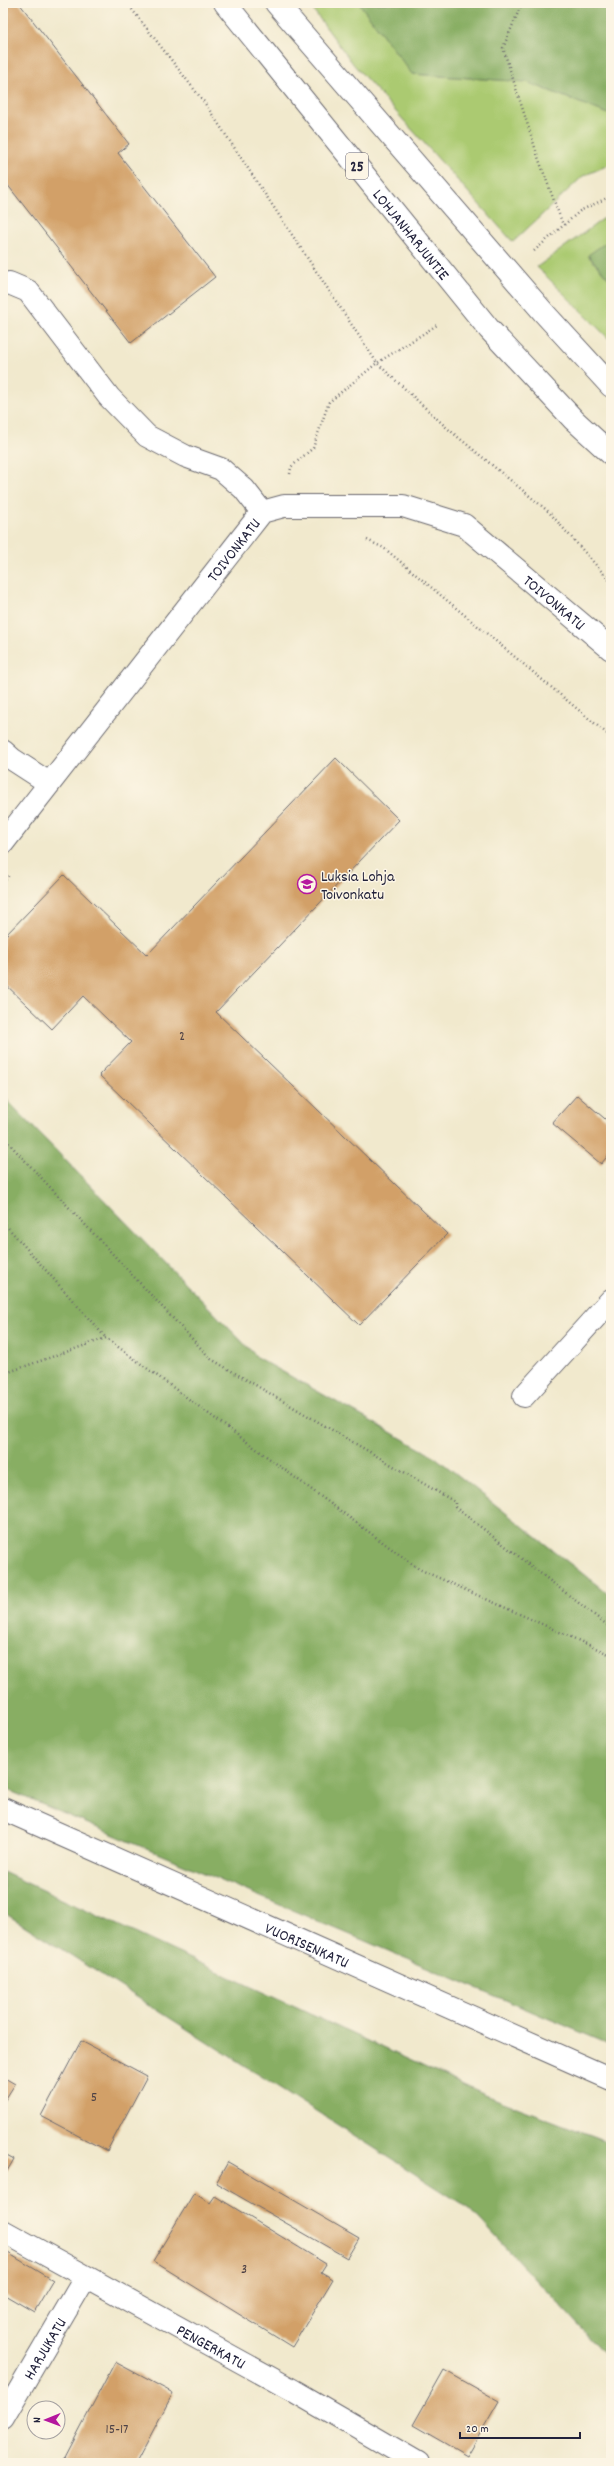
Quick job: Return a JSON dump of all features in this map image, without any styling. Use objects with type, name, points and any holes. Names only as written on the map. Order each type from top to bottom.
[{"type":"main road","name":"LOHJANHARJUNTIE","points":[[225,3],[489,329],[574,420],[611,454]]},
{"type":"main road","points":[[276,3],[545,314],[611,386]]},
{"type":"main road","points":[[3,284],[8,283],[28,291],[109,397],[147,436],[185,456],[221,469],[244,489],[262,512]]},
{"type":"main road","name":"TOIVONKATU","points":[[3,843],[262,512],[284,506],[403,506],[464,525],[611,649]]},
{"type":"main road","points":[[3,751],[12,759],[49,783]]},
{"type":"main road","points":[[524,1396],[611,1300]]},
{"type":"main road","name":"VUORISENKATU","points":[[3,1809],[611,2079]]},
{"type":"main road","name":"PENGERKATU","points":[[3,2231],[85,2278],[294,2391],[418,2463]]},
{"type":"main road","name":"HARJUKATU","points":[[3,2418],[85,2278]]},
{"type":"path","points":[[127,3],[204,102],[377,363],[447,428],[549,512],[611,582]]},
{"type":"path","points":[[522,3],[503,48],[539,160],[563,225]]},
{"type":"path","points":[[527,256],[580,211],[611,196]]},
{"type":"path","points":[[284,506],[291,466],[313,448],[329,402],[377,363],[437,325]]},
{"type":"path","points":[[360,536],[384,548],[611,737]]},
{"type":"path","points":[[3,1137],[211,1359],[455,1502],[455,1507],[611,1628]]},
{"type":"path","points":[[3,1222],[106,1338],[419,1569],[611,1655]]},
{"type":"path","points":[[3,1374],[106,1338]]},
{"type":"green space","points":[[308,3],[359,3],[412,74],[527,82],[611,115],[611,164],[583,176],[513,242],[354,65]]},
{"type":"green space","points":[[359,3],[611,3],[611,115],[527,82],[412,74]]},
{"type":"green space","points":[[611,213],[611,239],[588,256],[611,281],[611,341],[537,267]]},
{"type":"green space","points":[[611,239],[611,281],[588,255]]},
{"type":"green space","points":[[3,1096],[258,1358],[435,1457],[611,1596],[611,2045],[3,1788]]},
{"type":"green space","points":[[3,1872],[485,2095],[611,2143],[611,2360],[470,2209],[3,1912]]},
{"type":"building","points":[[3,3],[19,3],[129,144],[118,153],[215,277],[131,343],[3,179]]},
{"type":"building","points":[[336,758],[399,820],[216,1012],[447,1234],[359,1325],[99,1075],[131,1042],[83,996],[52,1029],[3,982],[3,938],[64,875],[147,955]]},
{"type":"building","points":[[577,1095],[611,1124],[611,1152],[601,1164],[552,1123]]},
{"type":"building","points":[[81,2041],[147,2076],[107,2151],[41,2116]]},
{"type":"building","points":[[3,2077],[15,2084],[3,2103]]},
{"type":"building","points":[[3,2153],[14,2159],[3,2178]]},
{"type":"building","points":[[228,2162],[359,2238],[347,2258],[216,2183]]},
{"type":"building","points":[[194,2193],[210,2203],[215,2196],[326,2264],[321,2272],[333,2279],[292,2347],[153,2261]]},
{"type":"building","points":[[3,2250],[53,2280],[34,2312],[3,2294]]},
{"type":"building","points":[[115,2362],[173,2393],[136,2463],[62,2463]]},
{"type":"building","points":[[444,2370],[499,2401],[467,2456],[413,2425]]},
{"type":"place","name":"Luksia Lohja Toivonkatu","points":[[307,884]]}]
